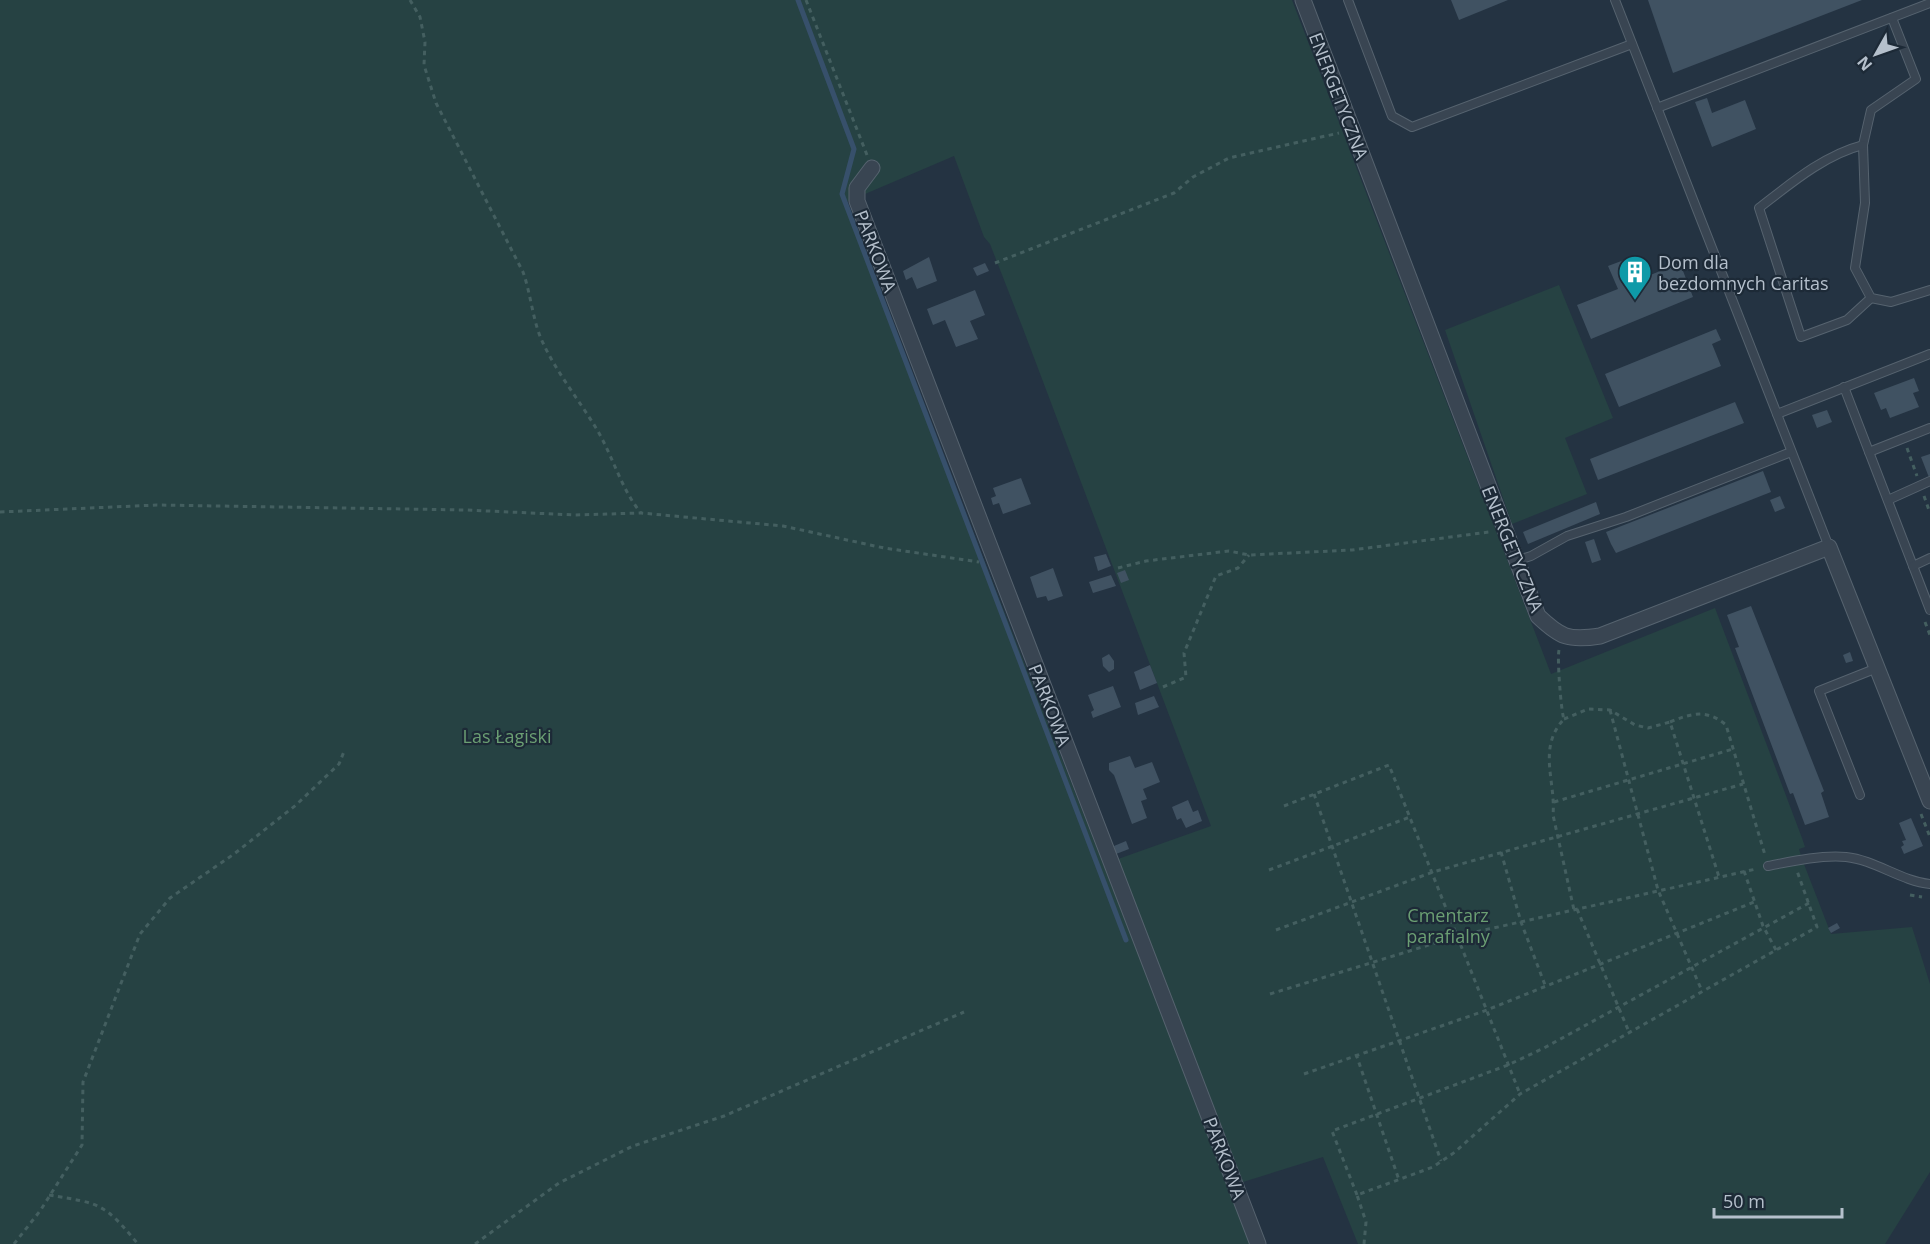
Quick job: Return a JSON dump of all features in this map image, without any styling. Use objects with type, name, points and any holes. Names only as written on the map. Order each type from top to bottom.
[{"type":"street","name":"ENERGETYCZNA","points":[[1303,0],[1503,530],[1538,616],[1561,636],[1579,639],[1600,636],[1829,547]]},
{"type":"street","name":"PARKOWA","points":[[872,168],[857,188],[857,201],[1258,1244]]},
{"type":"street","points":[[1829,547],[1930,801]]},
{"type":"lane","points":[[1348,0],[1392,116],[1412,128],[1632,44]]},
{"type":"lane","points":[[1615,0],[1829,547]]},
{"type":"lane","points":[[1657,108],[1930,4]]},
{"type":"lane","points":[[1871,298],[1855,268],[1865,203],[1863,145],[1871,110],[1916,79],[1892,18]]},
{"type":"lane","points":[[1863,145],[1826,161],[1794,180],[1759,208],[1801,338],[1847,320],[1871,298]]},
{"type":"lane","points":[[1871,298],[1892,302],[1930,290]]},
{"type":"lane","points":[[1777,414],[1930,354]]},
{"type":"lane","points":[[1844,387],[1930,610]]},
{"type":"lane","points":[[1869,452],[1930,428]]},
{"type":"lane","points":[[1515,561],[1531,556],[1566,536],[1626,517],[1791,452]]},
{"type":"lane","points":[[1888,500],[1930,482]]},
{"type":"lane","points":[[1913,566],[1930,558]]},
{"type":"lane","points":[[1860,795],[1819,691],[1877,668]]},
{"type":"lane","points":[[1768,866],[1794,861],[1848,857],[1918,882],[1930,884]]},
{"type":"path","points":[[410,0],[420,17],[425,42],[424,65],[436,103],[524,272],[532,295],[542,341],[597,430],[622,477],[629,499],[641,513]]},
{"type":"path","points":[[806,0],[872,168]]},
{"type":"path","points":[[995,263],[1174,193],[1192,177],[1229,158],[1352,131]]},
{"type":"path","points":[[1914,444],[1907,447],[1930,513]]},
{"type":"path","points":[[0,512],[157,505],[574,515],[641,513],[783,526],[906,552],[982,563],[995,560]]},
{"type":"path","points":[[1118,568],[1146,561],[1229,551],[1249,555],[1352,550],[1503,530]]},
{"type":"path","points":[[1163,687],[1186,678],[1184,653],[1216,576],[1238,568],[1249,555]]},
{"type":"path","points":[[1556,663],[1562,695],[1560,710],[1564,719]]},
{"type":"path","points":[[1270,994],[1458,936],[1521,922],[1575,909],[1658,890],[1768,866],[1726,725],[1715,716],[1702,712],[1648,728],[1635,725],[1610,710],[1588,709],[1564,719],[1555,728],[1548,753],[1554,802],[1553,815],[1575,909],[1616,1007],[1629,1032]]},
{"type":"path","points":[[1610,710],[1658,890],[1674,932],[1702,991]]},
{"type":"path","points":[[1670,722],[1719,877]]},
{"type":"path","points":[[1554,802],[1733,748]]},
{"type":"path","points":[[14,1244],[82,1145],[83,1082],[140,934],[170,898],[234,854],[296,805],[339,764],[345,749]]},
{"type":"path","points":[[1284,806],[1389,765],[1520,1094]]},
{"type":"path","points":[[1276,930],[1433,872],[1743,784]]},
{"type":"path","points":[[1314,794],[1441,1161]]},
{"type":"path","points":[[1269,870],[1410,817]]},
{"type":"path","points":[[1501,852],[1521,922],[1545,986]]},
{"type":"path","points":[[1357,1195],[1399,1180],[1441,1161],[1455,1152],[1520,1094],[1817,927],[1794,861]]},
{"type":"path","points":[[1744,871],[1763,926],[1776,950]]},
{"type":"path","points":[[1304,1074],[1398,1039],[1487,1010],[1674,932],[1754,902]]},
{"type":"path","points":[[1364,1244],[1366,1222],[1332,1131],[1508,1065],[1809,903]]},
{"type":"path","points":[[476,1244],[559,1183],[633,1146],[724,1116],[964,1012]]},
{"type":"path","points":[[1356,1054],[1399,1180]]},
{"type":"path","points":[[49,1195],[98,1204],[114,1216],[138,1244]]},
{"type":"green space","name":"Las Łagiski","points":[[0,0],[1292,0],[1551,674],[1715,608],[1802,838],[1805,847],[1799,849],[1802,859],[1831,934],[1912,927],[1930,984],[1930,1172],[1885,1244],[1358,1244],[1323,1157],[1243,1182],[1118,859],[1211,826],[1022,326],[990,244],[984,237],[954,156],[844,203],[1252,1244],[0,1244]]},
{"type":"green space","points":[[1559,285],[1613,418],[1565,438],[1587,494],[1512,524],[1445,330]]},
{"type":"building","points":[[1451,0],[1508,0],[1459,20]]},
{"type":"building","points":[[1648,0],[1862,0],[1673,73]]},
{"type":"building","points":[[1707,98],[1712,113],[1745,100],[1756,129],[1712,147],[1695,102]]},
{"type":"building","points":[[929,257],[937,281],[917,289],[912,277],[906,280],[903,271]]},
{"type":"building","name":"Dom dla bezdomnych Caritas","points":[[1624,260],[1633,282],[1680,263],[1693,297],[1591,339],[1577,305],[1618,289],[1608,266]]},
{"type":"building","points":[[985,263],[989,271],[977,276],[973,268]]},
{"type":"building","points":[[975,290],[985,315],[970,321],[978,339],[956,347],[945,320],[933,325],[927,309]]},
{"type":"building","points":[[1716,329],[1721,340],[1712,344],[1721,366],[1619,407],[1605,374]]},
{"type":"building","points":[[1914,378],[1919,391],[1913,393],[1919,407],[1890,418],[1886,408],[1881,410],[1874,393]]},
{"type":"building","points":[[1735,402],[1744,423],[1598,480],[1590,459]]},
{"type":"building","points":[[1827,410],[1832,422],[1817,428],[1812,415]]},
{"type":"building","points":[[1930,454],[1930,480],[1921,457]]},
{"type":"building","points":[[1763,471],[1771,492],[1616,553],[1611,544],[1606,532]]},
{"type":"building","points":[[1021,478],[1031,504],[1003,514],[999,503],[993,505],[991,498],[996,496],[993,488]]},
{"type":"building","points":[[1780,496],[1785,508],[1775,512],[1770,500]]},
{"type":"building","points":[[1596,502],[1600,514],[1528,544],[1523,532]]},
{"type":"building","points":[[1594,539],[1601,560],[1592,563],[1585,542]]},
{"type":"building","points":[[1106,554],[1111,566],[1098,571],[1094,557]]},
{"type":"building","points":[[1053,568],[1063,596],[1048,601],[1046,596],[1037,598],[1030,577]]},
{"type":"building","points":[[1125,570],[1129,580],[1121,583],[1117,573]]},
{"type":"building","points":[[1111,575],[1116,586],[1093,593],[1089,582]]},
{"type":"building","points":[[1751,606],[1824,791],[1821,793],[1829,817],[1805,825],[1793,793],[1790,794],[1735,648],[1739,647],[1727,615]]},
{"type":"building","points":[[1850,652],[1853,661],[1846,663],[1843,655]]},
{"type":"building","points":[[1109,654],[1114,661],[1114,669],[1109,672],[1103,666],[1102,658]]},
{"type":"building","points":[[1150,665],[1157,683],[1140,690],[1134,672]]},
{"type":"building","points":[[1113,686],[1121,707],[1093,718],[1091,712],[1094,710],[1088,695]]},
{"type":"building","points":[[1154,696],[1159,707],[1138,715],[1135,703]]},
{"type":"building","points":[[1130,756],[1135,768],[1152,762],[1160,782],[1143,789],[1147,799],[1141,801],[1147,818],[1132,824],[1114,775],[1109,770],[1109,763]]},
{"type":"building","points":[[1188,800],[1193,812],[1198,810],[1202,821],[1186,828],[1181,818],[1177,820],[1172,807]]},
{"type":"building","points":[[1911,818],[1923,846],[1904,854],[1901,847],[1904,845],[1902,841],[1906,840],[1899,823]]},
{"type":"building","points":[[1126,841],[1129,849],[1116,854],[1114,846]]},
{"type":"building","points":[[1837,923],[1840,928],[1831,933],[1828,928]]},
{"type":"waterway","points":[[798,0],[854,149],[842,194],[1126,940]]},
{"type":"place","name":"Dom dla bezdomnych Caritas","points":[[1635,301]]},
{"type":"park label","name":"Cmentarz parafialny","points":[[1448,925]]}]
